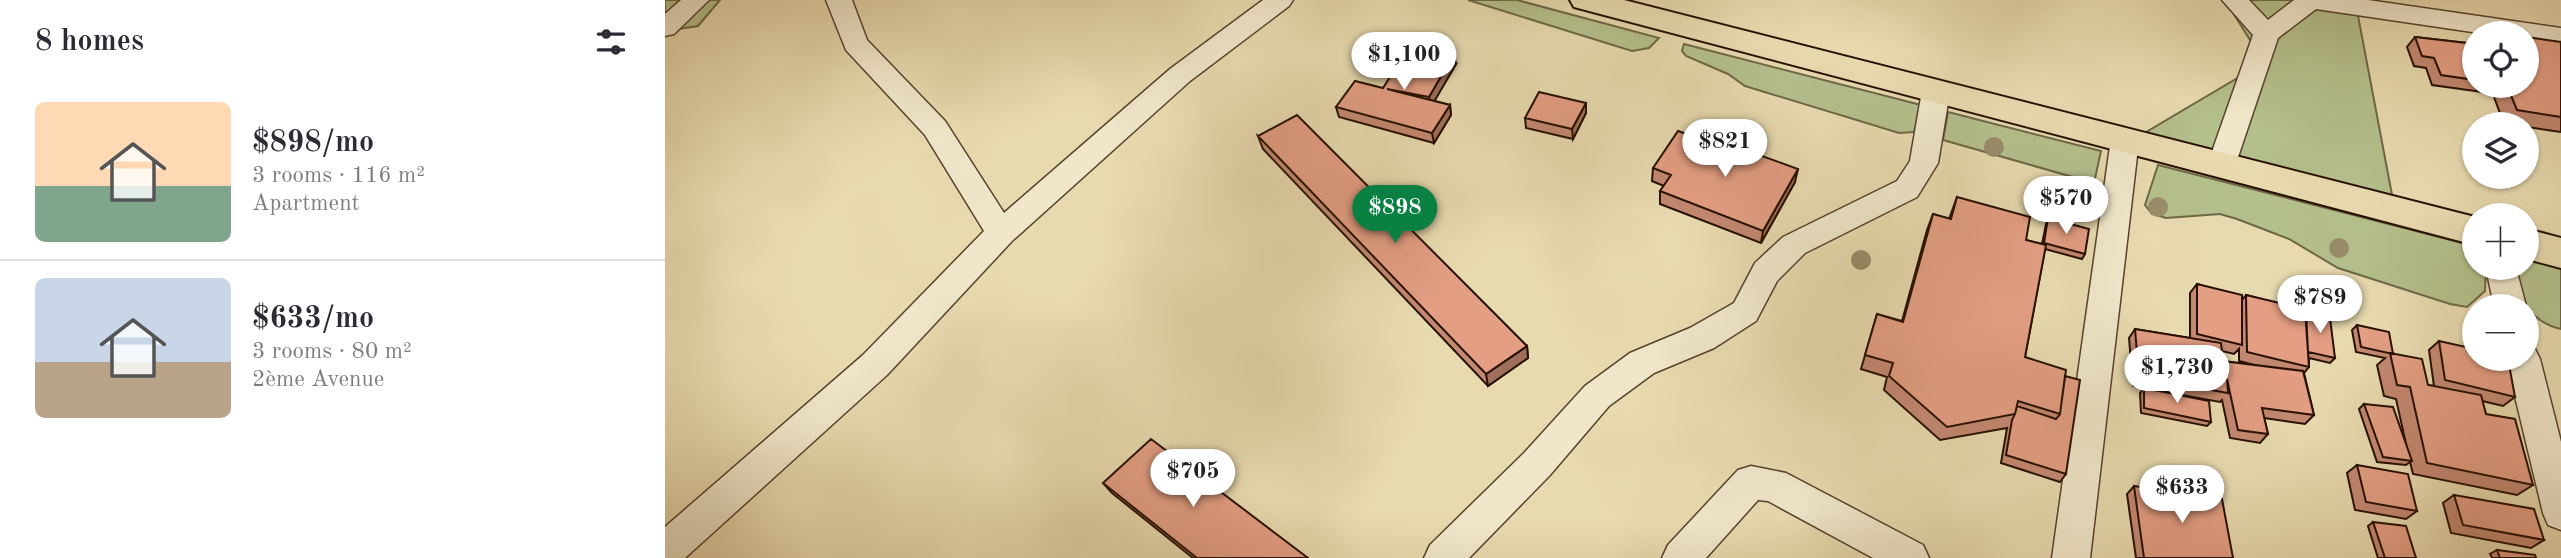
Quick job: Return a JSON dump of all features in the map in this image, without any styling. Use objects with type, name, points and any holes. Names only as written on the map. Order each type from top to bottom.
[{"type":"main road","points":[[1585,0],[2462,227]]},
{"type":"main road","points":[[2539,247],[2561,253]]},
{"type":"street","points":[[665,28],[696,0]]},
{"type":"street","points":[[839,0],[855,44],[935,128],[1000,233]]},
{"type":"street","points":[[665,551],[876,365],[1000,233],[1179,75],[1280,0]]},
{"type":"street","points":[[2235,0],[2266,34]]},
{"type":"street","points":[[2221,166],[2266,34],[2312,0],[2561,37]]},
{"type":"street","points":[[1443,558],[1537,464],[1597,396],[1642,363],[1702,338],[1745,312],[1766,272],[1794,245],[1907,189],[1924,163],[1936,91]]},
{"type":"street","points":[[2071,558],[2125,139]]},
{"type":"street","points":[[2526,371],[2561,513]]},
{"type":"street","points":[[1681,558],[1751,482],[1773,485],[1910,558]]},
{"type":"green space","points":[[665,0],[720,0],[698,26],[665,31]]},
{"type":"green space","points":[[1468,0],[1517,0],[1659,38],[1649,48],[1632,51]]},
{"type":"green space","points":[[2225,0],[2355,0],[2393,200],[2143,134],[2256,67],[2255,48]]},
{"type":"green space","points":[[1684,44],[1921,105],[1914,132],[1899,133],[1745,86],[1728,74],[1686,56],[1682,51]]},
{"type":"green space","points":[[1948,112],[2101,151],[2094,183],[1943,140]]},
{"type":"green space","points":[[2158,165],[2462,243],[2462,280],[2485,280],[2485,291],[2482,294],[2462,294],[2462,306],[2450,304],[2338,268],[2289,239],[2237,219],[2220,214],[2166,218],[2152,214],[2145,205]]},
{"type":"green space","points":[[2539,262],[2561,268],[2561,329],[2539,319],[2539,294],[2519,294],[2516,280],[2539,280]]},
{"type":"building","points":[[2415,37],[2462,42],[2462,78],[2441,75],[2434,58],[2422,56]]},
{"type":"building","points":[[2539,39],[2561,42],[2561,117],[2517,110],[2512,98],[2539,98]]},
{"type":"building","points":[[1410,45],[1454,54],[1429,97],[1387,89],[1450,105],[1432,133],[1336,107],[1355,81],[1383,88]]},
{"type":"building","points":[[1539,92],[1586,103],[1572,129],[1525,118]]},
{"type":"building","points":[[1297,115],[1527,346],[1486,374],[1258,136]]},
{"type":"building","points":[[1678,131],[1712,143],[1715,139],[1798,169],[1763,231],[1660,191],[1671,175],[1653,168]]},
{"type":"building","points":[[1957,197],[2030,217],[2026,240],[2046,245],[2025,357],[2066,370],[2060,414],[2018,401],[2015,414],[1947,427],[1889,376],[1893,363],[1865,355],[1877,314],[1903,322],[1933,214],[1951,219]]},
{"type":"building","points":[[2048,218],[2089,229],[2085,254],[2044,243]]},
{"type":"building","points":[[2197,284],[2242,295],[2242,345],[2197,334]]},
{"type":"building","points":[[2246,295],[2305,309],[2309,367],[2247,352]]},
{"type":"building","points":[[2306,312],[2330,318],[2335,358],[2308,352]]},
{"type":"building","points":[[2357,325],[2389,332],[2393,354],[2361,347]]},
{"type":"building","points":[[2135,329],[2221,343],[2223,361],[2303,371],[2314,415],[2262,408],[2268,434],[2238,430],[2227,379],[2228,393],[2139,377]]},
{"type":"building","points":[[2439,341],[2462,346],[2462,371],[2510,371],[2515,397],[2445,380]]},
{"type":"building","points":[[2390,353],[2422,359],[2428,385],[2481,395],[2486,414],[2515,419],[2533,485],[2427,463],[2410,387],[2397,385]]},
{"type":"building","points":[[2065,376],[2080,380],[2066,474],[2006,455],[2017,406],[2056,419],[2060,414]]},
{"type":"building","points":[[2144,388],[2209,401],[2211,422],[2144,408]]},
{"type":"building","points":[[2364,404],[2393,407],[2412,461],[2383,457]]},
{"type":"building","points":[[1151,439],[1308,558],[1197,558],[1103,483]]},
{"type":"building","points":[[2357,465],[2408,474],[2417,511],[2366,502]]},
{"type":"building","points":[[2134,486],[2222,499],[2233,558],[2144,558]]},
{"type":"building","points":[[2454,495],[2534,509],[2544,540],[2463,525]]},
{"type":"building","points":[[2373,522],[2406,526],[2416,558],[2385,558]]},
{"type":"building","points":[[2497,550],[2535,555],[2536,558],[2500,558]]}]
